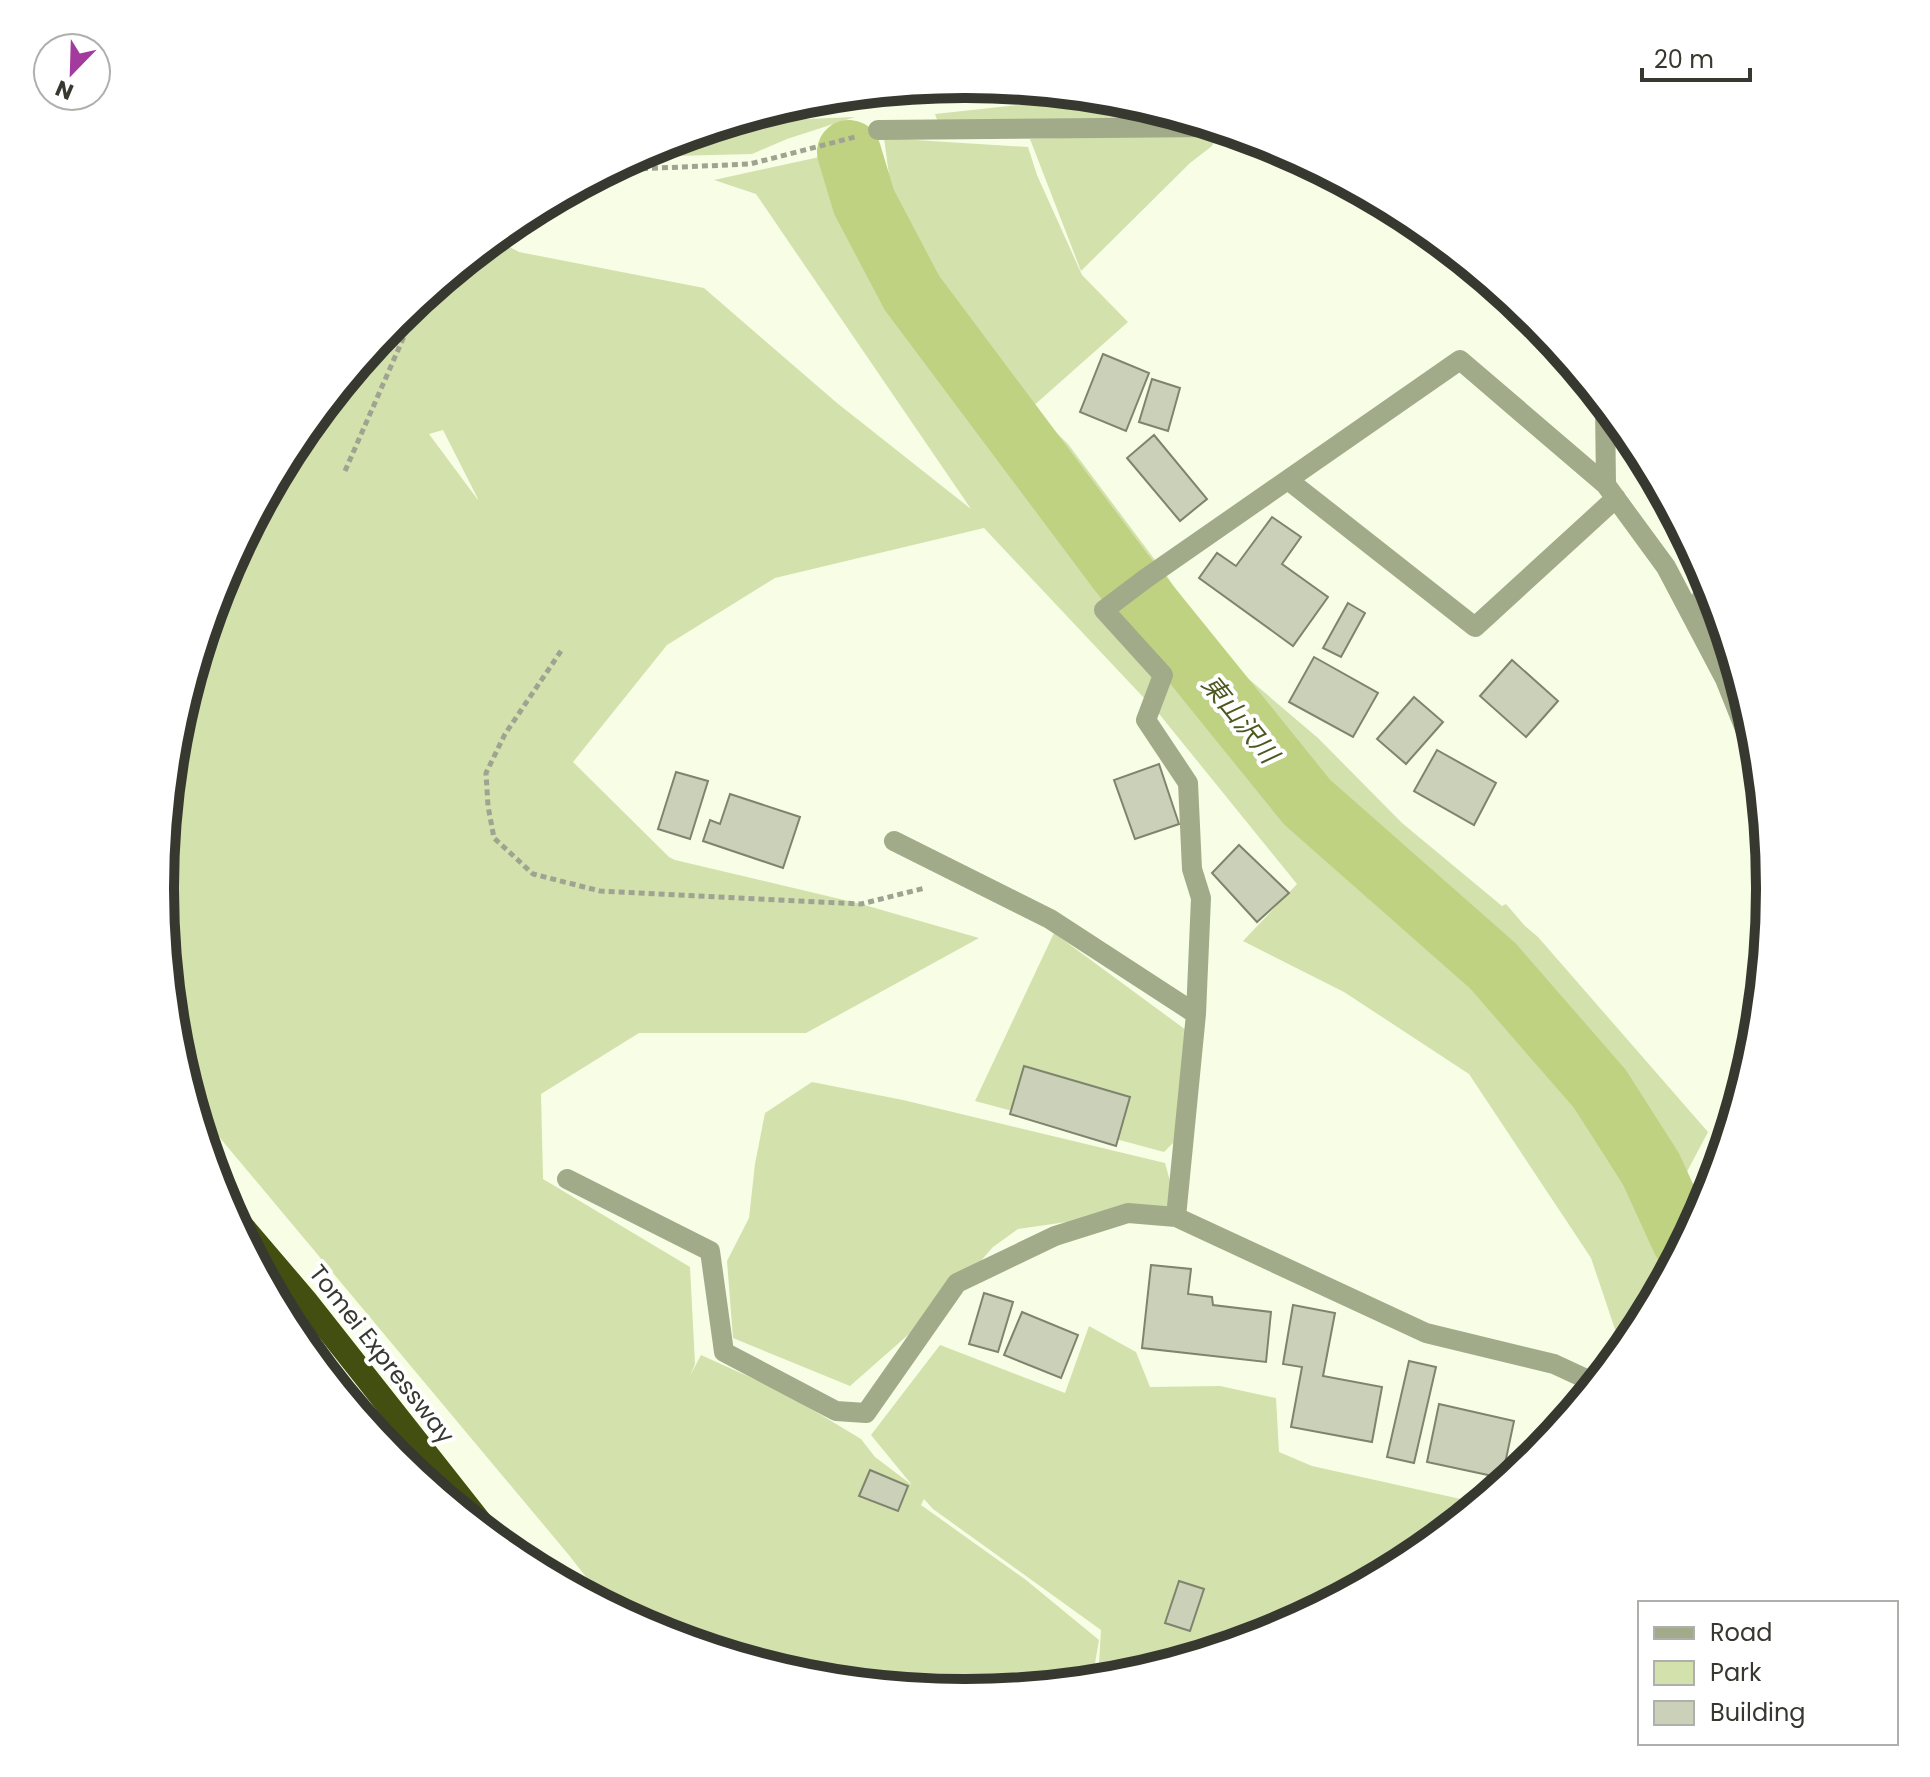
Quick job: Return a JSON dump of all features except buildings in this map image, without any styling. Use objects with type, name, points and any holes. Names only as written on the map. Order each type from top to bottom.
[{"type":"highway","name":"Tomei Expressway","points":[[262,1250],[459,1496]]},
{"type":"street","points":[[878,130],[1178,127]]},
{"type":"street","points":[[1176,1217],[1196,1014],[1201,898],[1192,869],[1188,783],[1146,720],[1163,675],[1104,610],[1460,360],[1611,492],[1666,567],[1731,695]]},
{"type":"street","points":[[1288,480],[1475,627],[1611,492],[1606,427]]},
{"type":"street","points":[[1695,622],[1701,601]]},
{"type":"street","points":[[894,841],[1050,919],[1196,1014]]},
{"type":"street","points":[[567,1179],[710,1251],[724,1352],[836,1411],[866,1413],[957,1283],[1055,1236],[1128,1213],[1176,1217],[1426,1333],[1554,1364],[1585,1378]]},
{"type":"path","points":[[639,169],[750,164],[878,130]]},
{"type":"path","points":[[345,471],[407,329]]},
{"type":"path","points":[[561,651],[505,734],[486,773],[494,838],[533,874],[600,891],[861,904],[924,888],[938,892]]},
{"type":"green space","points":[[1042,102],[1119,113],[1166,124],[939,125],[935,114]]},
{"type":"green space","points":[[855,117],[752,154],[667,156],[711,140],[781,120]]},
{"type":"green space","points":[[1198,134],[1216,139],[1081,271],[1030,139]]},
{"type":"green space","points":[[884,138],[1028,147],[1037,175],[1082,275],[1128,322],[1031,408],[1068,444],[1167,576],[1217,652],[1318,738],[1402,823],[1502,906],[1506,904],[1708,1132],[1681,1183],[1689,1205],[1674,1238],[1650,1284],[1617,1335],[1591,1258],[1469,1074],[1344,992],[1243,941],[1297,884],[1160,715],[984,528],[775,578],[667,645],[573,762],[669,857],[861,904],[979,938],[806,1033],[639,1033],[541,1094],[543,1179],[690,1267],[695,1364],[690,1376],[701,1355],[783,1392],[861,1439],[875,1457],[912,1485],[871,1435],[940,1345],[1065,1393],[1089,1326],[1136,1352],[1150,1387],[1220,1386],[1276,1398],[1279,1452],[1312,1466],[1465,1500],[1404,1546],[1360,1573],[1268,1619],[1170,1652],[1099,1667],[1101,1630],[933,1509],[924,1499],[921,1505],[1026,1580],[1099,1640],[1094,1668],[1068,1672],[965,1679],[913,1677],[811,1664],[711,1637],[662,1619],[592,1585],[211,1128],[201,1093],[181,992],[174,888],[181,785],[201,684],[235,586],[280,493],[338,407],[406,330],[444,294],[506,245],[519,252],[704,288],[837,403],[971,509],[756,194],[714,180],[879,144],[889,175]],"holes":[[[443,430],[478,500],[429,434]]]},
{"type":"green space","points":[[1054,933],[1186,1030],[1184,1132],[1164,1152],[975,1101]]},
{"type":"green space","points":[[812,1082],[903,1100],[1165,1163],[1177,1206],[1018,1229],[993,1247],[942,1305],[850,1386],[733,1338],[727,1261],[749,1218],[765,1113]]},
{"type":"waterway","name":"東山沢川","points":[[849,152],[864,202],[912,293],[1121,572],[1307,802],[1493,966],[1600,1089],[1651,1169],[1678,1228]]}]
